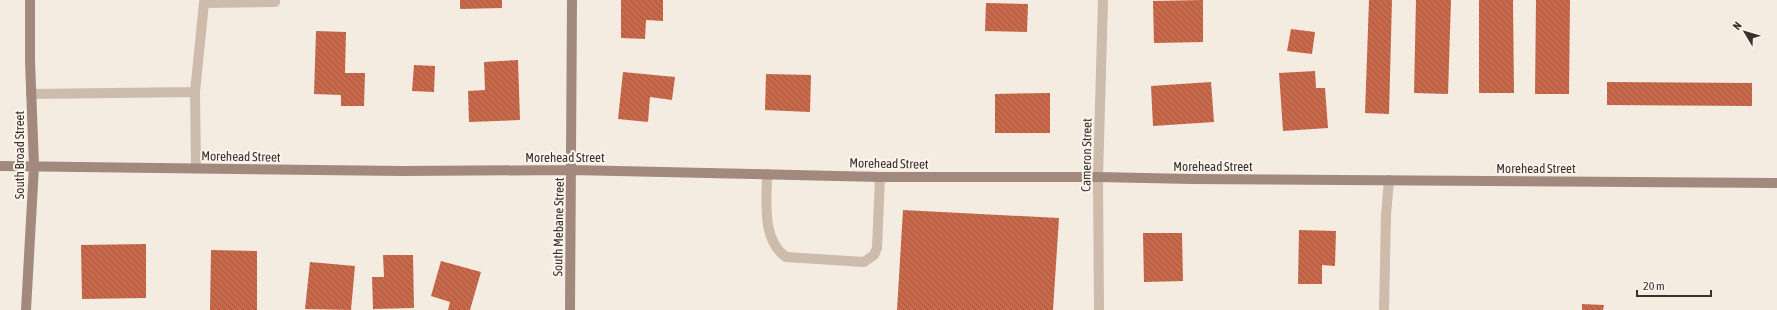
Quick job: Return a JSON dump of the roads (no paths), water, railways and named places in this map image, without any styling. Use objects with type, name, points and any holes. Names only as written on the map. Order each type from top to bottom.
[{"type":"street","name":"South Broad Street","points":[[26,310],[34,166],[31,94],[30,0]]},
{"type":"street","name":"South Mebane Street","points":[[570,310],[572,0]]},
{"type":"street","name":"Cameron Street","points":[[1099,310],[1098,177],[1103,0]]},
{"type":"street","points":[[196,168],[194,92],[204,3],[276,1]]},
{"type":"street","points":[[31,94],[194,92]]},
{"type":"street","name":"Morehead Street","points":[[0,166],[402,171],[572,170],[880,177],[1098,177],[1777,183]]},
{"type":"street","points":[[767,174],[767,218],[774,244],[779,252],[786,257],[864,262],[874,255],[877,248],[880,177]]},
{"type":"street","points":[[1384,310],[1386,215],[1389,180]]}]
